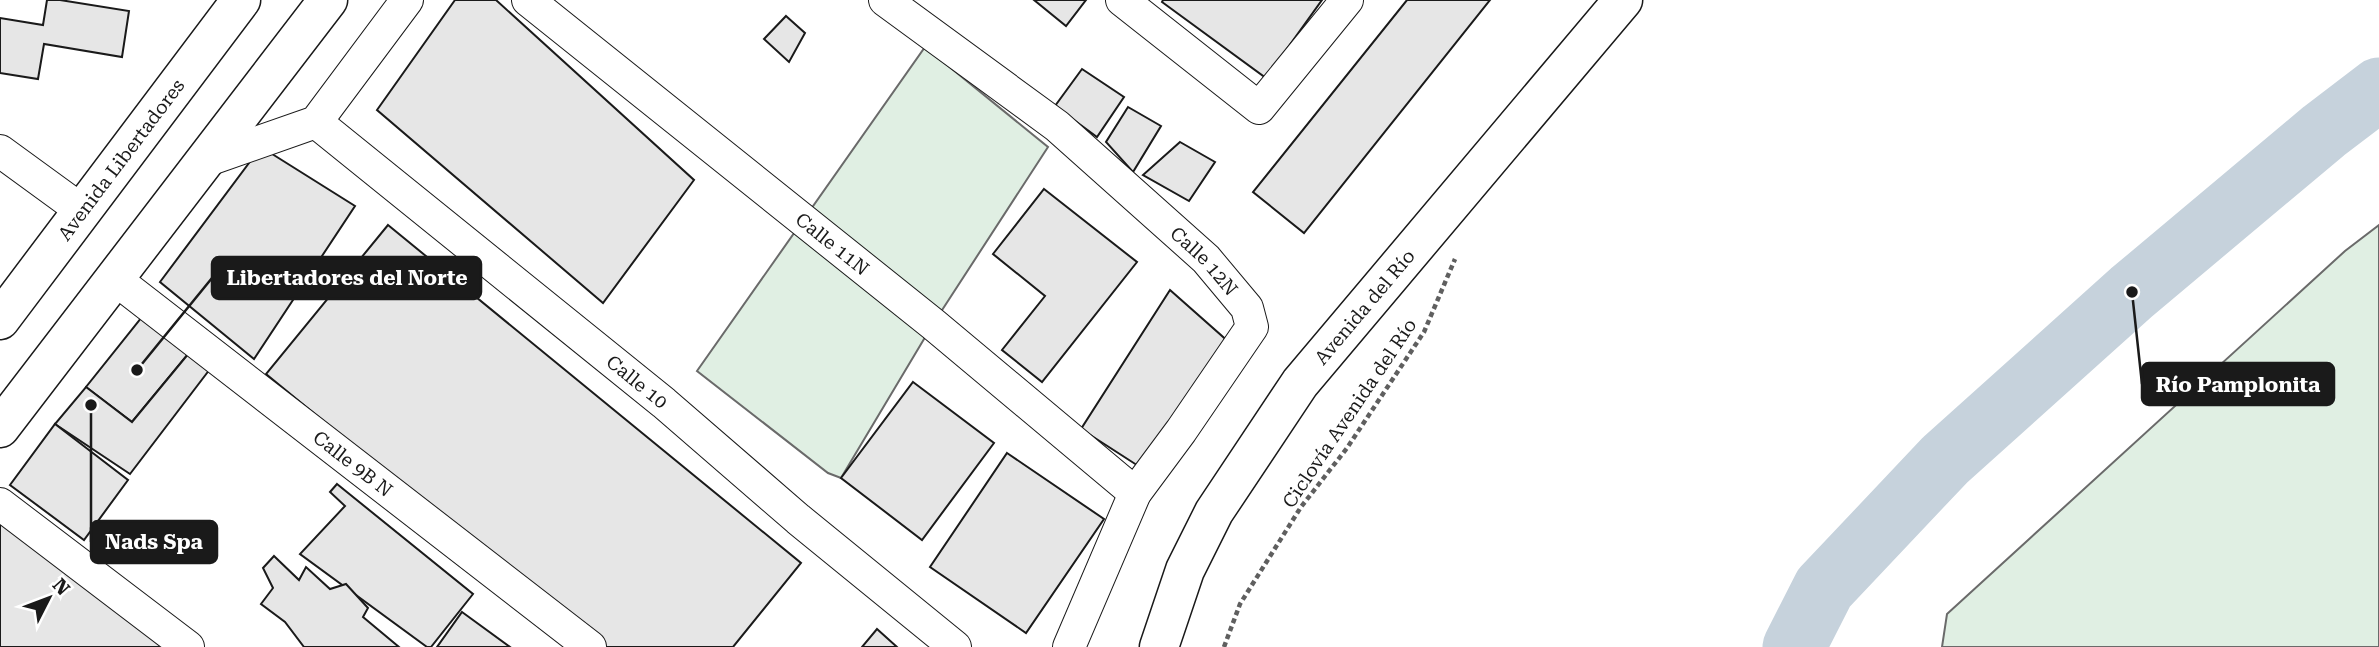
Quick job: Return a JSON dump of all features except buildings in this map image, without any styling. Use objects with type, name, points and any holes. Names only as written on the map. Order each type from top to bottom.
[{"type":"main road","name":"Avenida Libertadores","points":[[0,320],[241,0]]},
{"type":"main road","points":[[0,428],[328,0]]},
{"type":"main road","name":"Avenida del Río","points":[[1159,647],[1185,570],[1214,512],[1300,383],[1623,0]]},
{"type":"street","points":[[205,161],[316,122],[407,0]]},
{"type":"street","name":"Calle 11N","points":[[528,0],[933,324],[1135,493]]},
{"type":"street","name":"Calle 12N","points":[[886,0],[1057,127],[1206,259],[1247,308],[1252,327],[1135,493],[1069,647]]},
{"type":"street","points":[[1122,0],[1259,108],[1347,0]]},
{"type":"street","name":"Calle 10","points":[[316,122],[664,403],[799,519],[955,647]]},
{"type":"street","points":[[0,151],[81,210]]},
{"type":"street","name":"Calle 9B N","points":[[115,279],[590,647]]},
{"type":"street","points":[[0,503],[188,647]]},
{"type":"path","name":"Ciclovía Avenida del Río","points":[[1224,647],[1240,604],[1301,506],[1347,447],[1424,332],[1458,253]]},
{"type":"green space","points":[[925,47],[1048,147],[933,324],[841,478],[828,473],[697,371]]},
{"type":"green space","points":[[2379,225],[2379,647],[1942,647],[1947,614],[2345,251]]},
{"type":"waterway","points":[[1794,647],[1824,588],[1945,460],[2132,292],[2324,131],[2379,89]]},
{"type":"place","name":"Río Pamplonita","points":[[2132,292]]},
{"type":"place","name":"Libertadores del Norte","points":[[137,370]]},
{"type":"place","name":"Nads Spa","points":[[91,405]]}]
